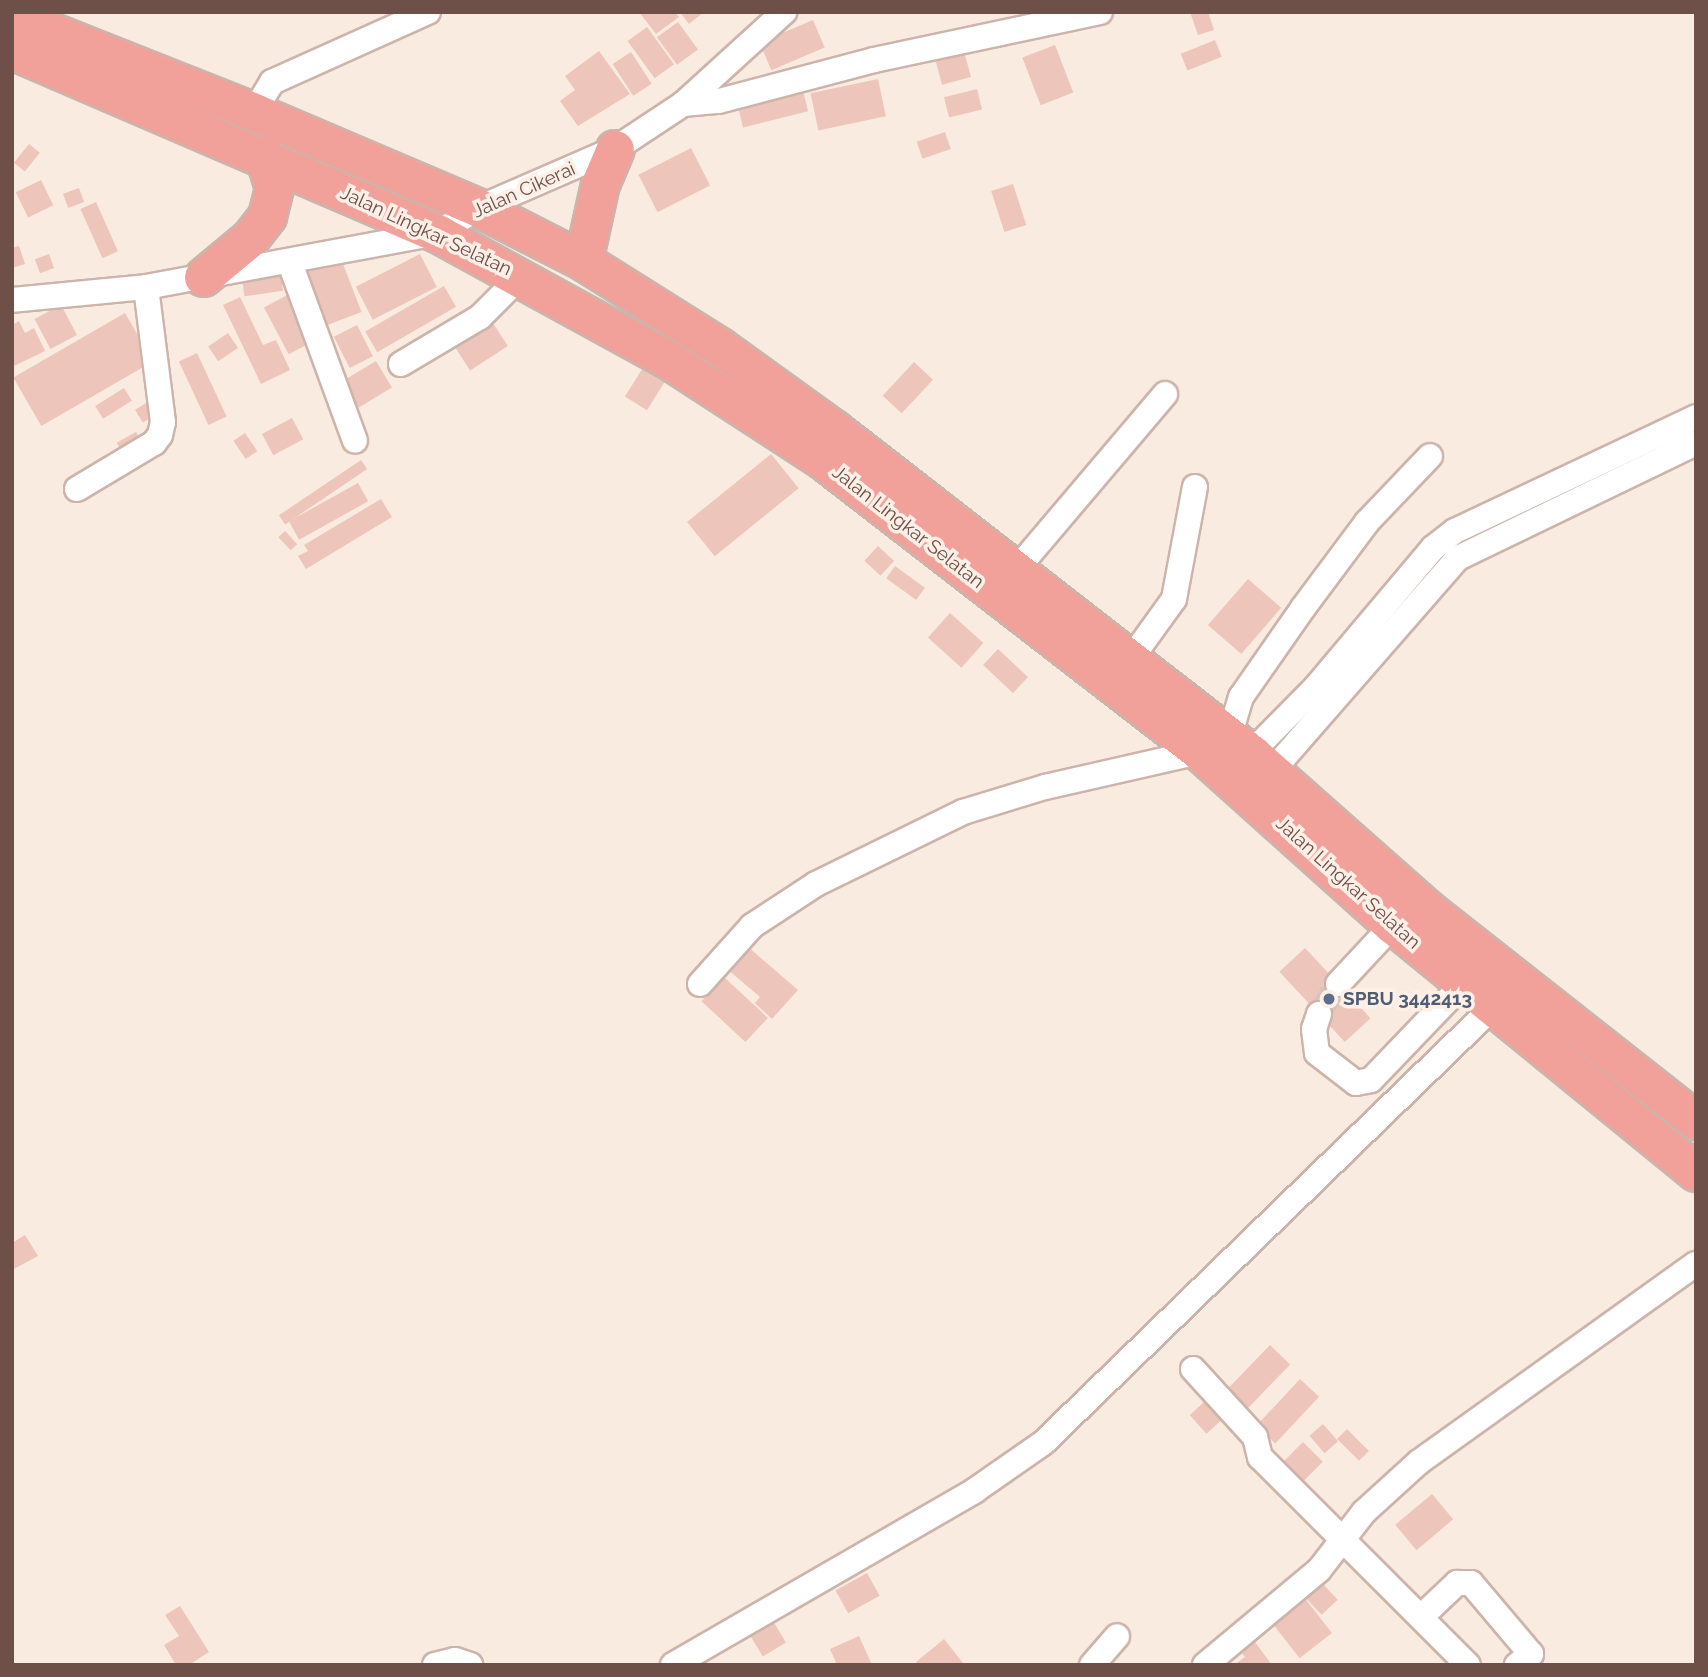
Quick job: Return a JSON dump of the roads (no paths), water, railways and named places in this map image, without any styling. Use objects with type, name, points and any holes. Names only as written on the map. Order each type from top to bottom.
[{"type":"highway","name":"Jalan Lingkar Selatan","points":[[12,16],[254,112],[479,208],[583,261],[741,362],[1130,660],[1236,762],[1393,925],[1696,1172]]},
{"type":"highway","name":"Jalan Lingkar Selatan","points":[[12,50],[438,233],[522,276],[669,360],[820,458],[1236,762],[1696,1121]]},
{"type":"highway","points":[[583,261],[600,184],[615,149]]},
{"type":"highway","points":[[204,277],[250,238],[267,216],[274,188],[264,156]]},
{"type":"street","points":[[254,112],[272,82],[428,12]]},
{"type":"street","name":"Jalan Cikerai","points":[[12,300],[146,287],[290,263],[438,233],[479,208],[615,149],[684,104],[784,12]]},
{"type":"street","points":[[684,104],[768,90],[1025,19],[1100,12]]},
{"type":"street","points":[[290,263],[355,441]]},
{"type":"street","points":[[401,364],[481,317],[522,276]]},
{"type":"street","points":[[77,489],[154,443],[160,435],[163,422],[146,287]]},
{"type":"street","points":[[1015,571],[1165,394]]},
{"type":"street","points":[[1236,762],[1316,687],[1433,548],[1455,531],[1696,417]]},
{"type":"street","points":[[700,984],[752,926],[816,884],[963,811],[1045,787],[1236,762],[1458,558],[1696,443]]},
{"type":"street","points":[[1236,762],[1241,696],[1367,522],[1430,456]]},
{"type":"street","points":[[1130,660],[1174,599],[1195,487]]},
{"type":"street","points":[[1338,984],[1393,925]]},
{"type":"street","points":[[1319,1014],[1314,1029],[1317,1052],[1356,1083],[1371,1080],[1464,984]]},
{"type":"street","points":[[673,1665],[974,1491],[1043,1443],[1492,1008]]},
{"type":"street","points":[[1205,1665],[1319,1570],[1364,1512],[1419,1462],[1696,1264]]},
{"type":"street","points":[[1193,1369],[1255,1437],[1260,1457],[1468,1665]]},
{"type":"street","points":[[1421,1617],[1457,1583],[1471,1583],[1530,1661]]},
{"type":"street","points":[[1092,1665],[1117,1636]]},
{"type":"street","points":[[435,1665],[454,1660],[470,1665]]},
{"type":"tunnel","points":[[1319,1014],[1338,984]]},
{"type":"place","name":"SPBU 3442413","points":[[1329,999]]}]
